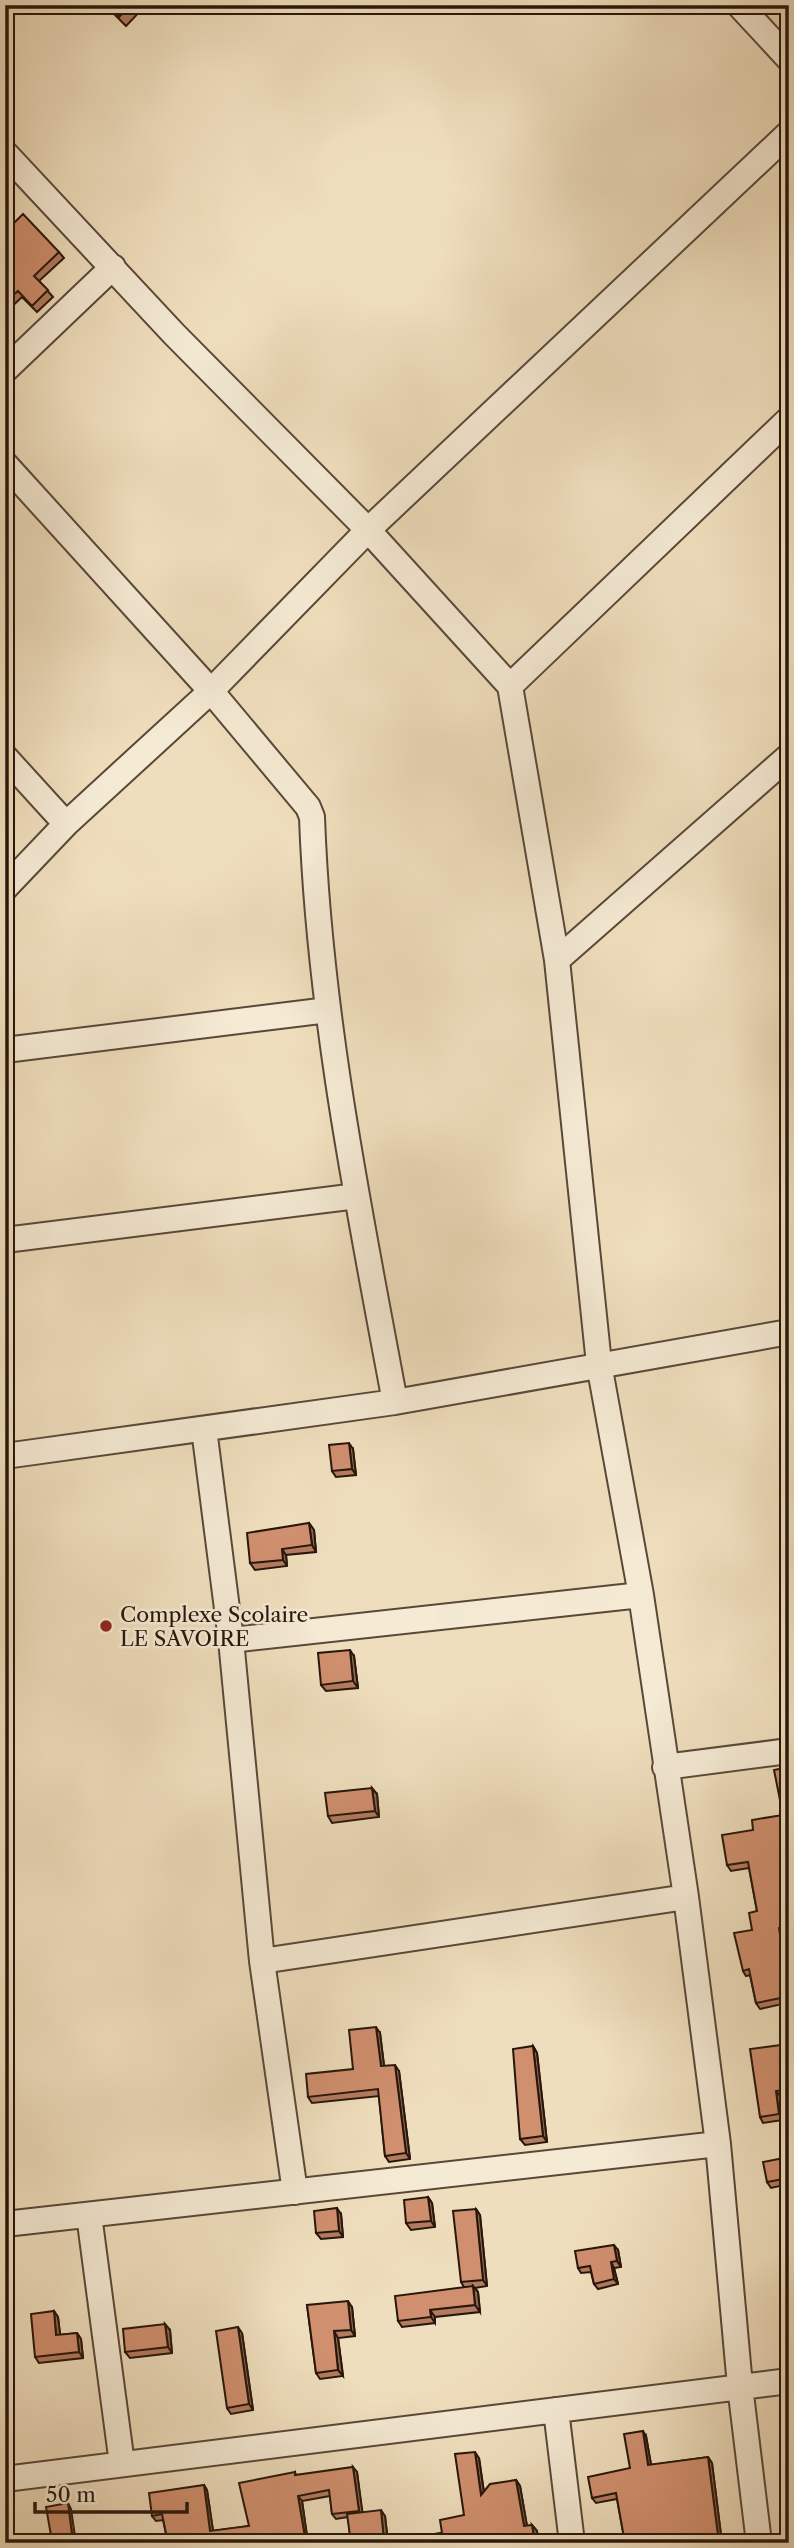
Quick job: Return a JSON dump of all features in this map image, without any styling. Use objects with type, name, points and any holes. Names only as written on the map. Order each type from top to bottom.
[{"type":"street","points":[[739,5],[789,59]]},
{"type":"street","points":[[5,888],[66,824],[211,691],[368,530],[789,133]]},
{"type":"street","points":[[5,153],[174,334],[368,530],[510,686],[556,960],[599,1364],[641,1595],[687,1897],[718,2144],[740,2386],[759,2543]]},
{"type":"street","points":[[5,370],[113,267]]},
{"type":"street","points":[[510,686],[789,419]]},
{"type":"street","points":[[5,464],[211,691],[308,807],[312,817],[328,1010],[357,1196],[395,1402]]},
{"type":"street","points":[[556,960],[789,755]]},
{"type":"street","points":[[5,757],[66,824]]},
{"type":"street","points":[[5,1050],[328,1010]]},
{"type":"street","points":[[5,1240],[357,1196]]},
{"type":"street","points":[[5,1456],[395,1402],[789,1332]]},
{"type":"street","points":[[204,1429],[231,1640],[262,1961],[295,2192]]},
{"type":"street","points":[[231,1640],[641,1595]]},
{"type":"street","points":[[666,1767],[789,1751]]},
{"type":"street","points":[[262,1961],[687,1897]]},
{"type":"street","points":[[5,2224],[718,2144]]},
{"type":"street","points":[[89,2215],[122,2464]]},
{"type":"street","points":[[5,2479],[789,2381]]},
{"type":"street","points":[[556,2410],[572,2543]]},
{"type":"building","points":[[108,5],[131,5],[119,17]]},
{"type":"building","points":[[23,214],[59,252],[34,276],[48,290],[32,306],[18,291],[5,302],[5,232]]},
{"type":"building","points":[[349,1443],[352,1469],[332,1471],[329,1445]]},
{"type":"building","points":[[309,1523],[312,1545],[282,1549],[283,1560],[250,1563],[247,1533]]},
{"type":"building","points":[[350,1650],[353,1681],[321,1685],[318,1653]]},
{"type":"building","points":[[789,1767],[789,1926],[779,1928],[783,1954],[789,1954],[789,2009],[786,1997],[756,2003],[749,1969],[743,1971],[734,1933],[752,1930],[749,1913],[757,1911],[748,1862],[727,1865],[722,1835],[753,1830],[752,1820],[783,1815],[774,1770]]},
{"type":"building","points":[[372,1788],[375,1811],[328,1816],[325,1793]]},
{"type":"building","points":[[376,2027],[381,2066],[395,2065],[406,2153],[385,2156],[378,2089],[308,2097],[306,2074],[353,2069],[349,2030]]},
{"type":"building","points":[[789,2044],[789,2089],[776,2091],[779,2114],[760,2117],[750,2049]]},
{"type":"building","points":[[533,2046],[543,2136],[520,2139],[513,2049]]},
{"type":"building","points":[[789,2157],[789,2178],[767,2182],[763,2162]]},
{"type":"building","points":[[428,2197],[431,2221],[406,2223],[404,2200]]},
{"type":"building","points":[[337,2208],[339,2231],[316,2233],[314,2211]]},
{"type":"building","points":[[476,2209],[483,2280],[461,2282],[453,2211]]},
{"type":"building","points":[[789,2232],[789,2272],[785,2273],[780,2234]]},
{"type":"building","points":[[614,2245],[617,2261],[611,2262],[614,2279],[594,2284],[590,2266],[578,2268],[575,2251]]},
{"type":"building","points":[[473,2286],[475,2305],[430,2310],[431,2317],[398,2321],[395,2296]]},
{"type":"building","points":[[348,2301],[351,2330],[334,2331],[338,2370],[316,2373],[307,2305]]},
{"type":"building","points":[[789,2306],[789,2337],[788,2337],[784,2307]]},
{"type":"building","points":[[54,2311],[56,2335],[77,2333],[79,2352],[35,2357],[31,2314]]},
{"type":"building","points":[[165,2324],[168,2347],[125,2352],[123,2329]]},
{"type":"building","points":[[238,2327],[249,2404],[227,2408],[216,2331]]},
{"type":"building","points":[[643,2431],[648,2465],[708,2457],[719,2543],[625,2543],[616,2493],[592,2498],[588,2477],[630,2468],[624,2434]]},
{"type":"building","points":[[475,2452],[481,2495],[490,2484],[516,2480],[524,2526],[532,2525],[535,2543],[351,2543],[347,2514],[381,2510],[384,2541],[442,2533],[440,2520],[464,2515],[455,2454]]},
{"type":"building","points":[[353,2467],[359,2511],[332,2514],[329,2490],[298,2496],[306,2543],[168,2543],[162,2514],[152,2516],[149,2493],[204,2485],[210,2531],[249,2526],[239,2483],[295,2472],[295,2475]]},
{"type":"building","points":[[68,2503],[73,2543],[41,2543],[52,2541],[46,2507]]},
{"type":"place","name":"Complexe Scolaire LE SAVOIRE","points":[[106,1626]]}]
